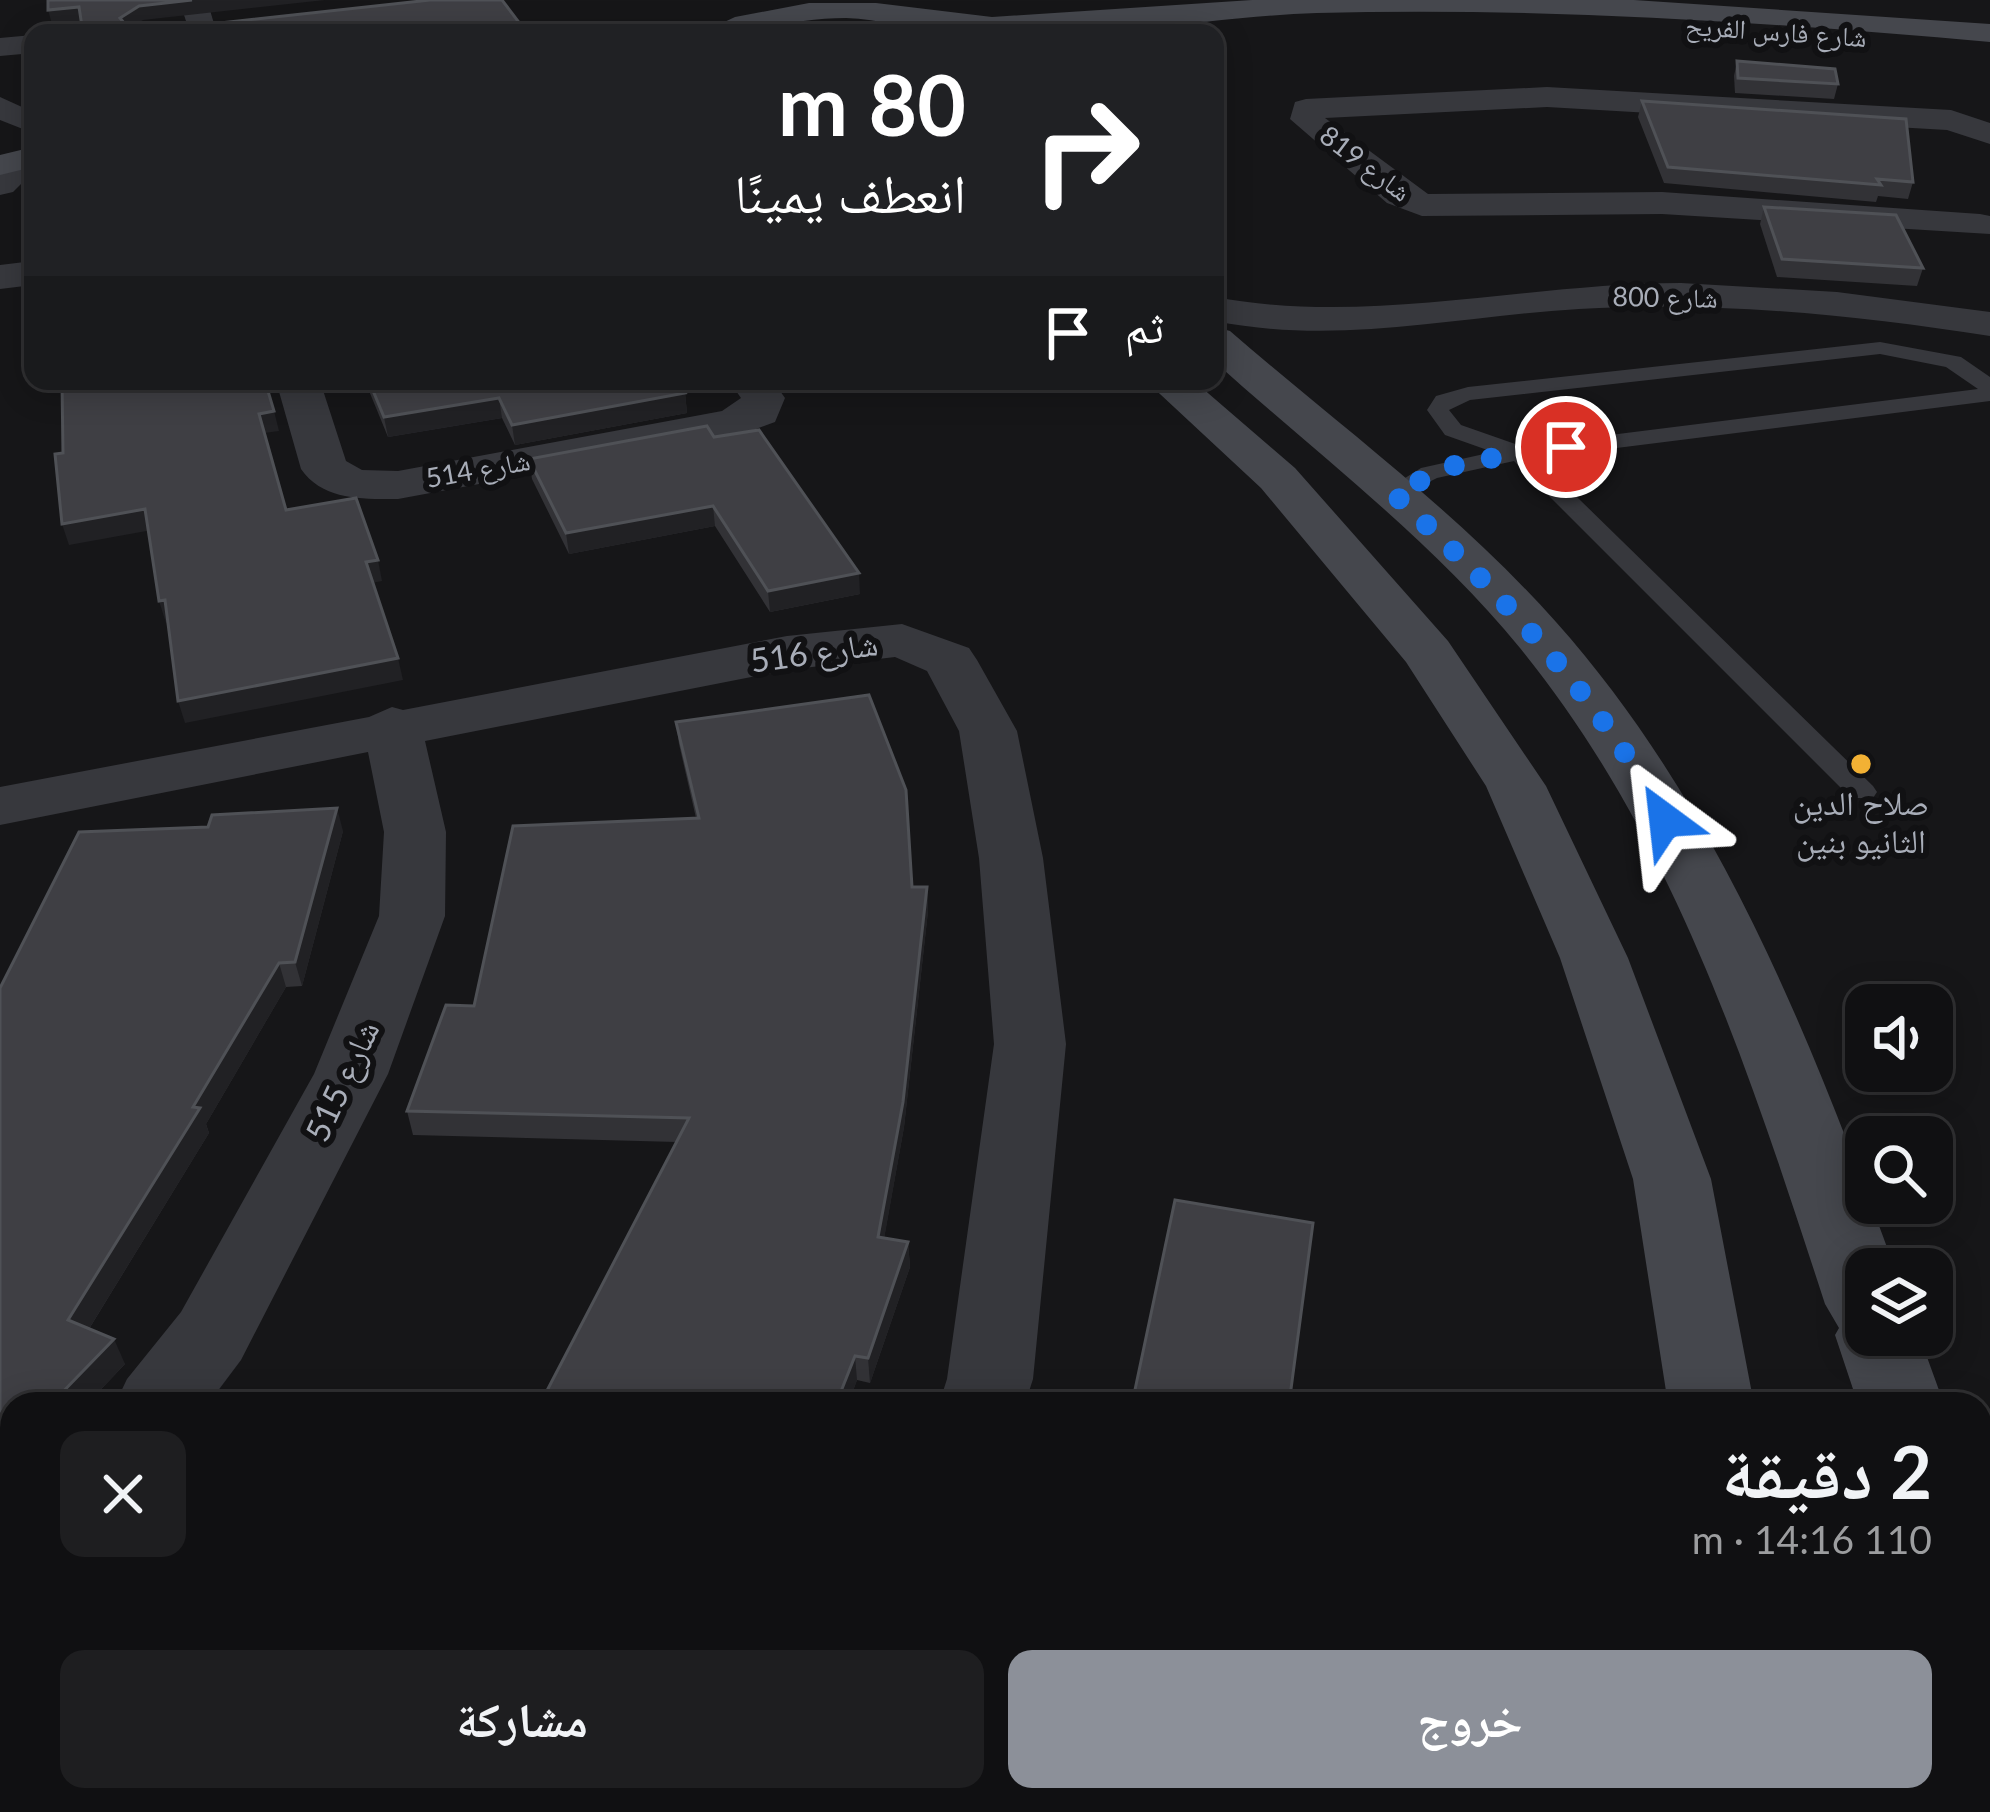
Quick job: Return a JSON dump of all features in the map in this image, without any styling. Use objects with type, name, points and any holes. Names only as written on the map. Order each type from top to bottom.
[{"type":"street","points":[[830,0],[877,13]]},
{"type":"street","name":"شارع فارس الفريح","points":[[1044,24],[1221,9],[1434,4],[1750,14],[1990,32]]},
{"type":"street","points":[[736,19],[877,13]]},
{"type":"street","name":"شارع فارس الفريح","points":[[877,13],[936,24]]},
{"type":"street","name":"شارع فارس الفريح","points":[[1224,25],[1450,19],[1775,32],[1990,50]]},
{"type":"street","name":"شارع 819","points":[[1980,268],[1682,204],[1422,205],[1400,195],[1306,119],[1306,109],[1434,99],[1654,100],[1951,120],[1990,134]]},
{"type":"street","name":"شارع 800","points":[[1224,310],[1290,321],[1339,322],[1495,303],[1652,296],[1804,303],[1980,268]]},
{"type":"street","points":[[1278,396],[1290,362],[1307,341],[1339,322]]},
{"type":"street","points":[[1224,348],[1393,493],[1539,637],[1645,782],[1746,971],[1846,1248]]},
{"type":"street","name":"شارع 514","points":[[301,390],[325,469],[352,484],[398,484],[734,423],[759,412],[764,398],[758,390]]},
{"type":"street","points":[[1178,390],[1278,478],[1428,653],[1516,786],[1594,958],[1672,1179],[1710,1392]]},
{"type":"street","name":"شارع 516","points":[[0,806],[392,725],[787,653],[902,640],[949,659],[988,730],[1011,858],[1030,1044],[986,1392]]},
{"type":"street","name":"شارع 515","points":[[167,1392],[211,1336],[351,1074],[412,916],[415,832],[392,725]]},
{"type":"street","points":[[1884,1356],[1896,1392]]},
{"type":"lane","points":[[1862,792],[1519,452],[1453,430],[1438,410],[1444,401],[1468,394],[1880,348],[1952,362],[1990,391]]},
{"type":"lane","points":[[1393,493],[1429,472],[1519,452],[1990,391]]},
{"type":"building","points":[[48,0],[192,0],[139,6],[120,18],[124,23],[220,23],[430,0],[502,0],[520,24],[82,24],[79,7],[48,10]]},
{"type":"building","points":[[1737,61],[1835,69],[1838,84],[1738,78]]},
{"type":"building","points":[[1642,101],[1906,119],[1913,182],[1877,179],[1881,185],[1668,167]]},
{"type":"building","points":[[1764,207],[1896,215],[1923,268],[1782,259]]},
{"type":"building","points":[[62,390],[268,390],[274,411],[259,414],[286,510],[356,498],[378,560],[366,562],[398,658],[178,701],[165,600],[159,601],[145,509],[62,524],[55,454],[63,453]]},
{"type":"building","points":[[373,390],[685,393],[512,425],[499,398],[384,417]]},
{"type":"building","points":[[707,426],[714,437],[759,430],[859,573],[768,591],[713,506],[566,533],[529,459]]},
{"type":"building","points":[[869,695],[906,790],[912,887],[927,887],[903,1102],[878,1237],[908,1242],[868,1358],[855,1356],[841,1392],[546,1392],[689,1118],[407,1111],[446,1005],[474,1006],[513,826],[699,818],[676,722]]},
{"type":"building","points":[[337,808],[295,962],[279,963],[193,1107],[200,1108],[68,1320],[114,1339],[63,1392],[0,1392],[0,988],[79,832],[208,827],[212,815]]},
{"type":"building","points":[[1175,1200],[1313,1223],[1291,1392],[1135,1392]]},
{"type":"place","name":"صلاح الدين الثانيو بنين","points":[[1861,764]]},
{"type":"route","points":[[1566,447],[1460,463],[1429,472],[1393,493],[1539,637],[1645,782],[1665,820]]}]
